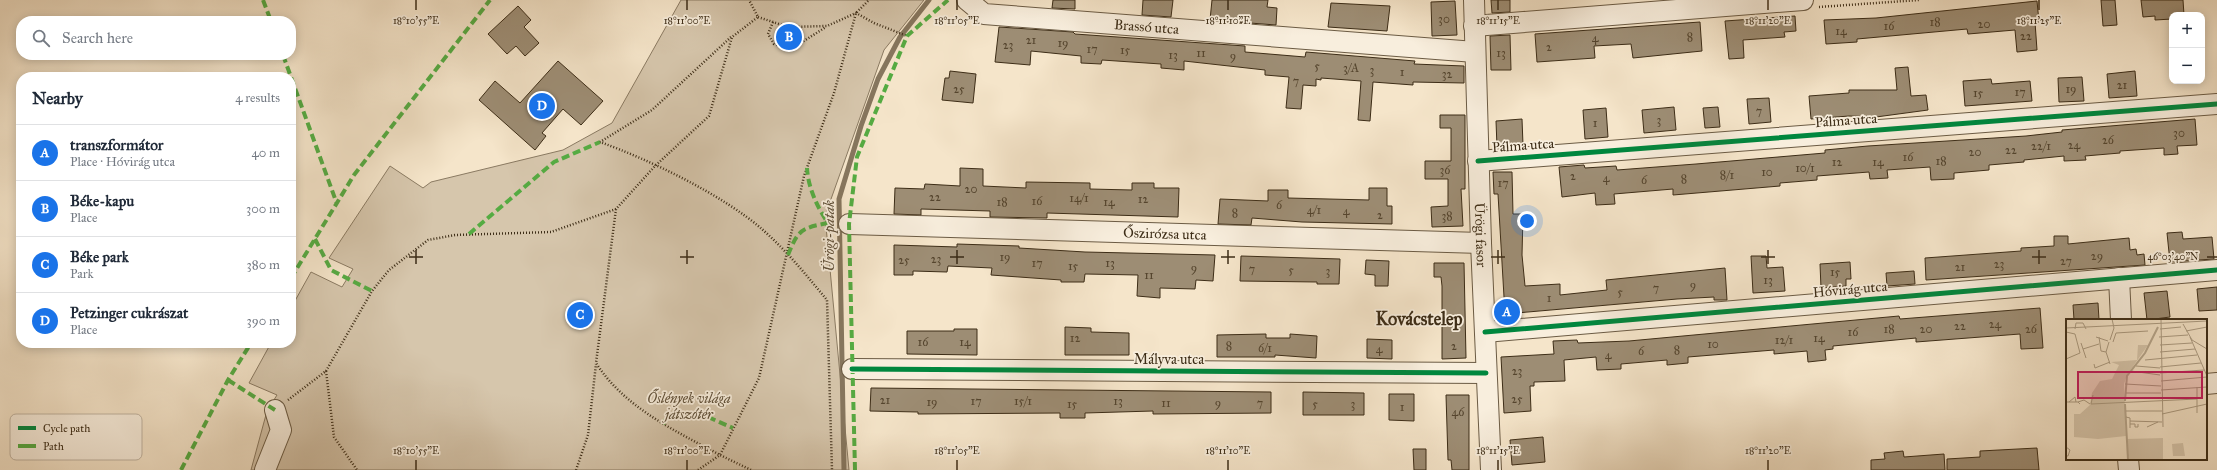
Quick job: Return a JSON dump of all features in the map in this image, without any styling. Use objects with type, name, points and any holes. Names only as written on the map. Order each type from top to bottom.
[{"type":"street","name":"Brassó utca","points":[[967,0],[984,14],[1475,52]]},
{"type":"street","name":"Ürögi fasor","points":[[1474,0],[1480,243],[1491,470]]},
{"type":"street","points":[[1474,26],[1803,0]]},
{"type":"street","name":"Pálma utca","points":[[1478,160],[2217,104]]},
{"type":"street","name":"Őszirózsa utca","points":[[849,224],[1480,243]]},
{"type":"street","name":"Hóvirág utca","points":[[1485,332],[2217,270]]},
{"type":"street","points":[[2119,278],[2121,319]]},
{"type":"street","name":"Mályva utca","points":[[852,369],[1486,373]]},
{"type":"street","points":[[2207,384],[2217,383]]},
{"type":"street","points":[[265,470],[281,430],[275,410]]},
{"type":"street","points":[[2128,460],[2129,470]]},
{"type":"path","points":[[750,0],[758,17],[788,27],[827,26]]},
{"type":"path","points":[[773,22],[768,34],[774,44],[791,49],[827,26],[856,13],[869,0]]},
{"type":"path","points":[[856,13],[874,24],[907,36]]},
{"type":"path","points":[[698,470],[720,454],[759,378],[788,255],[804,176],[834,93],[856,13]]},
{"type":"path","points":[[758,17],[732,37],[652,110],[600,142],[630,153],[712,194],[762,230],[788,255],[827,300],[832,470]]},
{"type":"path","points":[[275,410],[326,371],[372,291],[390,270],[428,240],[455,235],[552,232],[616,209],[655,166],[709,116],[732,37]]},
{"type":"path","points":[[576,470],[588,436],[616,209]]},
{"type":"path","points":[[596,363],[608,382],[649,416],[751,470]]},
{"type":"path","points":[[326,371],[334,437],[357,470]]},
{"type":"green space","name":"Őslények világa játszótér","points":[[681,0],[924,0],[884,50],[825,216],[849,470],[251,470],[267,411],[277,395],[249,383],[268,348],[296,348],[296,299],[311,272],[342,287],[353,269],[329,258],[390,166],[423,188],[431,182],[563,150],[612,123]]},
{"type":"building","points":[[1053,0],[1075,0],[1075,9],[1052,8]]},
{"type":"building","points":[[1143,0],[1173,0],[1171,17],[1142,15]]},
{"type":"building","points":[[1212,0],[1268,0],[1267,7],[1277,8],[1276,25],[1210,20]]},
{"type":"building","points":[[1491,0],[1510,0],[1510,12],[1492,13]]},
{"type":"building","points":[[2101,0],[2115,0],[2117,25],[2103,26]]},
{"type":"building","points":[[2141,0],[2183,0],[2184,12],[2169,12],[2169,19],[2155,20],[2155,16],[2143,17]]},
{"type":"building","points":[[1455,1],[1457,35],[1432,36],[1431,2]]},
{"type":"building","points":[[2037,1],[2039,22],[2035,22],[2037,50],[2017,52],[2015,30],[1968,34],[1967,29],[1857,39],[1857,42],[1826,44],[1824,20],[1876,18]]},
{"type":"building","points":[[1331,3],[1390,6],[1387,31],[1328,27]]},
{"type":"building","points":[[518,6],[531,20],[524,27],[539,43],[525,56],[516,46],[507,54],[488,34]]},
{"type":"building","points":[[1795,16],[1796,31],[1784,32],[1785,37],[1743,40],[1744,58],[1729,59],[1725,21]]},
{"type":"building","points":[[1700,22],[1702,51],[1633,58],[1631,44],[1594,46],[1595,58],[1537,62],[1535,34]]},
{"type":"building","points":[[999,27],[1245,46],[1245,52],[1305,57],[1306,52],[1415,61],[1414,64],[1464,66],[1464,83],[1413,82],[1413,85],[1373,82],[1370,121],[1358,120],[1361,81],[1321,78],[1321,80],[1316,79],[1316,86],[1303,85],[1301,109],[1286,108],[1289,77],[1265,75],[1265,70],[1184,61],[1184,70],[1161,68],[1161,64],[1102,60],[1101,64],[1081,63],[1081,56],[1031,51],[1030,65],[995,62]]},
{"type":"building","points":[[1510,35],[1511,70],[1491,70],[1490,36]]},
{"type":"building","points":[[558,61],[603,101],[581,125],[563,109],[542,133],[546,136],[535,150],[479,100],[495,81],[520,103]]},
{"type":"building","points":[[1908,67],[1911,96],[1926,95],[1928,110],[1876,117],[1849,116],[1811,119],[1809,96],[1849,93],[1849,90],[1897,90],[1895,68]]},
{"type":"building","points":[[950,71],[976,74],[973,103],[942,100],[945,78],[949,78]]},
{"type":"building","points":[[2135,71],[2137,96],[2109,98],[2107,74]]},
{"type":"building","points":[[2082,77],[2084,101],[2059,102],[2058,78]]},
{"type":"building","points":[[1991,79],[1992,84],[2030,81],[2032,101],[1965,106],[1963,81]]},
{"type":"building","points":[[1769,98],[1771,122],[1749,124],[1747,99]]},
{"type":"building","points":[[1674,107],[1676,130],[1644,133],[1642,110]]},
{"type":"building","points":[[1718,107],[1720,127],[1705,128],[1703,108]]},
{"type":"building","points":[[1606,108],[1608,137],[1585,139],[1583,110]]},
{"type":"building","points":[[1440,115],[1465,115],[1465,189],[1461,189],[1463,226],[1432,227],[1431,207],[1448,206],[1448,179],[1425,179],[1425,161],[1451,161],[1451,128],[1440,128]]},
{"type":"building","points":[[1522,119],[1523,145],[1497,147],[1496,121]]},
{"type":"building","points":[[2195,119],[2197,145],[2177,146],[2178,154],[2164,155],[2164,148],[2120,151],[2120,153],[2085,156],[2086,160],[2064,161],[2064,156],[2024,160],[2024,162],[1989,165],[1989,170],[1954,173],[1954,179],[1931,180],[1930,167],[1887,170],[1888,178],[1870,179],[1869,172],[1817,176],[1817,180],[1780,183],[1780,186],[1673,195],[1673,189],[1614,194],[1615,204],[1596,205],[1595,193],[1562,197],[1559,167],[1584,165],[1585,168],[1616,166],[1617,170],[1825,153],[1825,150],[1868,146],[2026,136],[2062,132],[2062,130]]},
{"type":"building","points":[[960,168],[983,169],[983,186],[1026,188],[1026,182],[1090,183],[1090,189],[1132,190],[1132,183],[1154,183],[1154,188],[1179,188],[1178,217],[1047,213],[1047,218],[990,217],[990,211],[921,209],[921,215],[894,214],[895,188],[924,189],[925,184],[960,186]]},
{"type":"building","points":[[1493,172],[1512,172],[1513,214],[1523,214],[1522,255],[1525,286],[1560,284],[1560,295],[1607,290],[1606,280],[1725,268],[1727,300],[1714,300],[1714,297],[1677,299],[1505,314],[1498,194],[1494,194]]},
{"type":"building","points":[[1369,188],[1387,188],[1387,206],[1392,206],[1392,224],[1302,222],[1252,218],[1251,225],[1218,224],[1220,199],[1268,201],[1268,190],[1288,190],[1288,198],[1369,200]]},
{"type":"building","points":[[2182,232],[2183,239],[2212,237],[2214,259],[2170,262],[2167,233]]},
{"type":"building","points":[[2054,236],[2068,236],[2068,244],[2129,238],[2130,250],[2136,249],[2137,255],[2144,254],[2145,265],[1926,280],[1925,258],[2021,251],[2021,248],[2054,246]]},
{"type":"building","points":[[957,244],[1019,246],[1019,248],[1085,252],[1215,255],[1213,281],[1196,280],[1195,289],[1160,288],[1160,298],[1137,296],[1138,275],[1085,274],[1084,282],[1061,282],[1061,280],[991,275],[992,268],[948,266],[947,272],[913,271],[913,275],[894,275],[894,245],[957,247]]},
{"type":"building","points":[[1241,256],[1340,259],[1339,284],[1317,284],[1317,282],[1240,281]]},
{"type":"building","points":[[1751,256],[1766,256],[1767,268],[1783,267],[1785,291],[1753,293]]},
{"type":"building","points":[[1366,260],[1389,261],[1388,286],[1375,286],[1375,275],[1365,274]]},
{"type":"building","points":[[1850,262],[1851,279],[1846,279],[1846,286],[1821,288],[1820,264]]},
{"type":"building","points":[[1434,263],[1464,263],[1466,358],[1442,359],[1442,286],[1441,277],[1434,277]]},
{"type":"building","points":[[1914,271],[1915,284],[1887,286],[1886,273]]},
{"type":"building","points":[[2217,287],[2217,310],[2199,311],[2197,289]]},
{"type":"building","points":[[2167,291],[2170,317],[2147,319],[2144,293]]},
{"type":"building","points":[[2098,303],[2099,319],[2074,319],[2073,305]]},
{"type":"building","points":[[2040,308],[2043,348],[2021,349],[2020,334],[1916,342],[1916,338],[1833,346],[1833,349],[1825,350],[1826,360],[1808,362],[1807,351],[1774,354],[1774,350],[1688,357],[1688,363],[1667,365],[1667,360],[1621,364],[1621,369],[1597,370],[1596,357],[1564,360],[1565,381],[1534,382],[1534,386],[1530,386],[1531,411],[1504,413],[1501,357],[1554,354],[1553,341],[1577,340],[1578,343],[1629,341],[1899,316],[1900,319]]},
{"type":"building","points":[[1065,327],[1091,328],[1091,332],[1129,333],[1129,355],[1065,355]]},
{"type":"building","points":[[954,329],[977,329],[977,355],[907,354],[907,331],[954,331]]},
{"type":"building","points":[[1266,334],[1266,338],[1290,338],[1290,334],[1317,336],[1316,358],[1275,355],[1275,357],[1217,357],[1217,335]]},
{"type":"building","points":[[1367,339],[1392,340],[1392,359],[1367,358]]},
{"type":"building","points":[[871,388],[1271,392],[1271,413],[1153,414],[1153,411],[1085,413],[1085,418],[1060,418],[1060,413],[918,414],[918,412],[870,411]]},
{"type":"building","points":[[1303,392],[1364,393],[1364,415],[1303,415]]},
{"type":"building","points":[[1389,394],[1414,394],[1414,421],[1389,420]]},
{"type":"building","points":[[1446,395],[1469,395],[1469,470],[1452,470],[1451,460],[1448,460]]},
{"type":"building","points":[[1543,437],[1545,462],[1512,465],[1510,440]]},
{"type":"building","points":[[2037,448],[2039,470],[1947,470],[1947,459],[1980,457],[1980,451]]},
{"type":"building","points":[[1413,449],[1426,449],[1426,470],[1414,470]]},
{"type":"building","points":[[1903,451],[1904,457],[1944,454],[1945,470],[1871,470],[1871,460],[1885,459],[1884,453]]},
{"type":"waterway","name":"Ürögi-patak","points":[[844,470],[839,199],[861,126],[878,79],[900,37],[929,0]]},
{"type":"marked path","points":[[263,0],[269,16]]},
{"type":"marked path","points":[[296,270],[354,175],[490,0]]},
{"type":"marked path","points":[[855,470],[849,224],[857,157],[907,36],[948,0]]},
{"type":"marked path","points":[[285,60],[289,72]]},
{"type":"marked path","points":[[296,91],[337,204]]},
{"type":"marked path","points":[[469,234],[554,162],[600,142]]},
{"type":"marked path","points":[[788,255],[798,235],[806,229],[828,223],[814,197],[809,182],[807,168]]},
{"type":"marked path","points":[[315,239],[331,270],[372,291]]},
{"type":"marked path","points":[[181,470],[228,380],[248,348]]},
{"type":"marked path","points":[[228,380],[275,410]]},
{"type":"marked path","points":[[708,417],[733,428]]},
{"type":"marked path","points":[[663,424],[666,419]]},
{"type":"cycle path","points":[[1478,161],[2217,104]]},
{"type":"cycle path","points":[[1485,332],[2217,270]]},
{"type":"cycle path","points":[[852,369],[1486,373]]},
{"type":"place","name":"Béke-kapu","points":[[789,37]]},
{"type":"place","name":"Petzinger cukrászat","points":[[542,106]]},
{"type":"place","name":"transzformátor","points":[[1507,312]]},
{"type":"place","name":"Béke park","points":[[580,315]]},
{"type":"district","name":"Kovácstelep","points":[[1419,319]]}]
